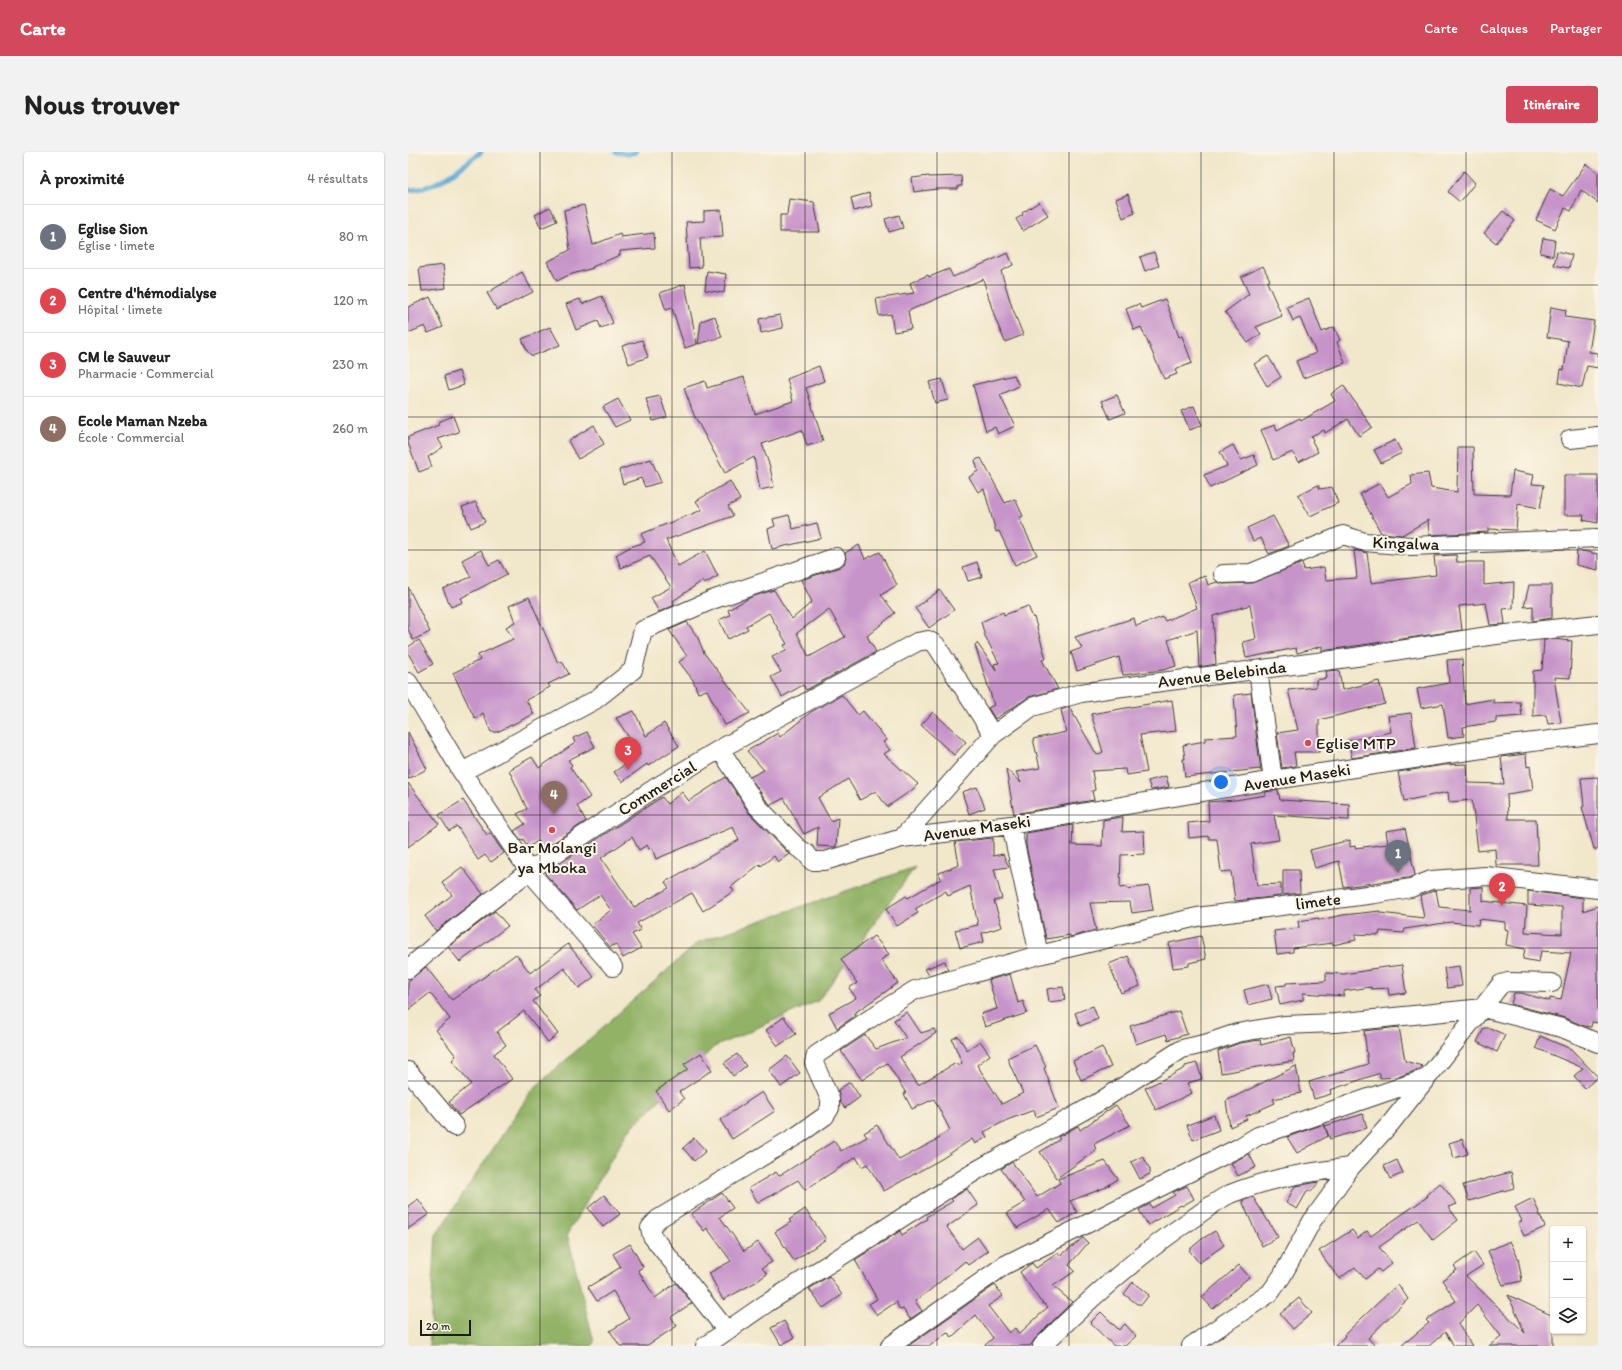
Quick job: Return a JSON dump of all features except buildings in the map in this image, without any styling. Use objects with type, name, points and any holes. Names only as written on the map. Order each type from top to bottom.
[{"type":"street","points":[[1570,438],[1598,436]]},
{"type":"street","name":"Kingalwa","points":[[1222,574],[1251,574],[1343,534],[1365,542],[1411,546],[1598,538]]},
{"type":"street","points":[[462,772],[595,700],[633,670],[642,630],[712,600],[836,557]]},
{"type":"street","name":"Avenue Belebinda","points":[[902,838],[993,735],[1032,707],[1081,693],[1356,657],[1488,636],[1598,624]]},
{"type":"street","name":"Commercial","points":[[408,969],[442,939],[529,871],[655,788],[720,749],[917,642],[928,640],[936,645],[993,735]]},
{"type":"street","points":[[1258,670],[1273,780]]},
{"type":"street","points":[[408,682],[462,772],[529,871],[613,967]]},
{"type":"street","name":"Avenue Maseki","points":[[720,749],[758,806],[798,848],[806,853],[812,861],[825,861],[902,838],[1011,825],[1273,780],[1509,745],[1598,734]]},
{"type":"street","points":[[1011,825],[1039,955]]},
{"type":"street","name":"limete","points":[[727,1331],[652,1236],[650,1228],[658,1219],[798,1135],[825,1116],[830,1108],[830,1099],[815,1066],[814,1058],[819,1052],[915,990],[1039,955],[1197,917],[1375,894],[1411,888],[1431,880],[1486,876],[1598,889]]},
{"type":"street","points":[[1191,1346],[1270,1294],[1282,1276],[1312,1221],[1351,1167],[1427,1078],[1501,984],[1508,982],[1552,983]]},
{"type":"street","points":[[705,1346],[780,1294],[979,1169],[1099,1102],[1182,1049],[1208,1043],[1237,1033],[1284,1025],[1335,1023],[1483,1008],[1562,1028],[1598,1043]]},
{"type":"street","points":[[408,1071],[455,1127]]},
{"type":"street","points":[[890,1346],[1005,1265],[1240,1147],[1258,1136],[1427,1078]]},
{"type":"street","points":[[1042,1346],[1080,1308],[1130,1265],[1183,1226],[1229,1195],[1267,1181],[1312,1171],[1351,1167]]},
{"type":"green space","points":[[915,867],[818,1001],[714,1047],[628,1131],[567,1234],[594,1342],[592,1346],[429,1346],[436,1235],[532,1090],[699,942]]},
{"type":"waterway","points":[[408,190],[418,189],[438,182],[456,171],[481,152]]},
{"type":"waterway","points":[[616,152],[628,154],[636,152]]},
{"type":"place","name":"Eglise MTP","points":[[1308,743]]},
{"type":"place","name":"CM le Sauveur","points":[[628,770]]},
{"type":"place","name":"Ecole Maman Nzeba","points":[[554,814]]},
{"type":"place","name":"Bar Molangi ya Mboka","points":[[552,830]]},
{"type":"place","name":"Eglise Sion","points":[[1398,873]]},
{"type":"place","name":"Centre d'hémodialyse","points":[[1502,906]]}]
